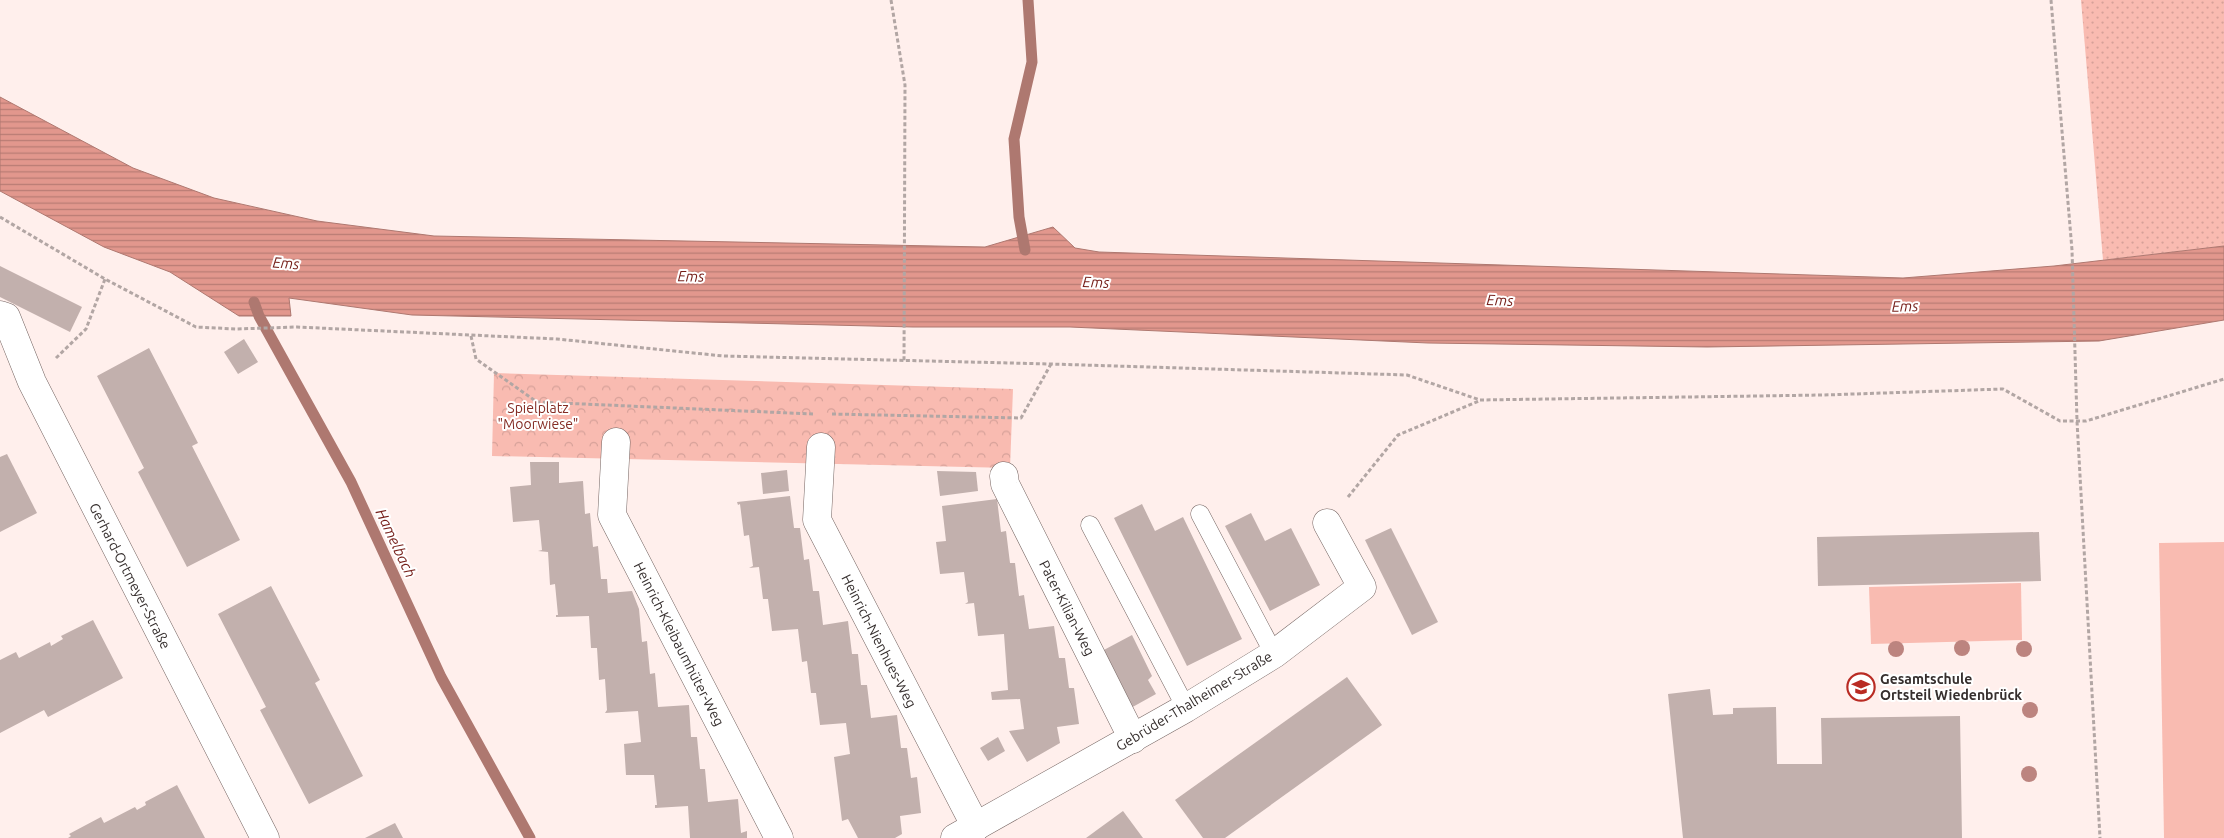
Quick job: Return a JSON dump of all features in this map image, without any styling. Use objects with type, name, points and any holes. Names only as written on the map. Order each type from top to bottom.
[{"type":"street","name":"Gerhard-Ortmeyer-Straße","points":[[0,315],[6,317],[32,382],[265,838]]},
{"type":"street","name":"Heinrich-Kleibaumhüter-Weg","points":[[616,442],[612,515],[779,838]]},
{"type":"street","name":"Heinrich-Nienhues-Weg","points":[[821,447],[817,520],[965,832]]},
{"type":"street","name":"Pater-Kilian-Weg","points":[[1004,476],[1005,484],[1133,739]]},
{"type":"street","name":"Gebrüder-Thalheimer-Straße","points":[[965,832],[1133,739],[1274,654],[1362,587],[1327,523]]},
{"type":"lane","points":[[1200,514],[1274,654]]},
{"type":"lane","points":[[1090,524],[1186,708]]},
{"type":"path","points":[[891,0],[905,85],[904,361]]},
{"type":"path","points":[[2051,0],[2072,250],[2077,421],[2100,838]]},
{"type":"path","points":[[0,217],[104,279],[196,327],[236,329],[297,327],[557,339],[724,356],[1407,375],[1480,400],[1824,395],[2003,390],[2060,421],[2086,421],[2224,379]]},
{"type":"path","points":[[32,382],[86,329],[104,279]]},
{"type":"path","points":[[471,336],[476,359],[537,402],[813,414]]},
{"type":"path","points":[[823,414],[1021,418],[1051,364]]},
{"type":"path","points":[[1327,523],[1398,435],[1480,400]]},
{"type":"green space","points":[[2081,0],[2224,0],[2224,246],[2103,260]]},
{"type":"green space","name":"Spielplatz \"Moorwiese\"","points":[[494,373],[1013,389],[1010,468],[492,456]]},
{"type":"green space","points":[[2224,542],[2224,838],[2164,838],[2159,543]]},
{"type":"green space","points":[[2021,583],[2022,640],[1871,644],[1869,587]]},
{"type":"water","name":"Ems","points":[[0,97],[133,168],[214,198],[317,221],[434,236],[985,247],[1053,227],[1075,248],[1099,252],[1903,278],[2054,266],[2224,246],[2224,320],[2099,341],[1707,347],[1428,343],[1070,327],[913,327],[412,315],[289,298],[291,316],[239,316],[170,272],[104,247],[0,191]]},
{"type":"building","points":[[0,266],[82,307],[70,332],[0,297]]},
{"type":"building","points":[[244,339],[258,362],[238,374],[224,352]]},
{"type":"building","points":[[149,348],[198,443],[192,446],[240,540],[187,567],[138,472],[144,468],[97,376]]},
{"type":"building","points":[[7,454],[37,513],[0,532],[0,457]]},
{"type":"building","points":[[530,462],[559,462],[559,483],[583,481],[585,514],[590,513],[593,547],[598,546],[601,579],[607,579],[608,593],[632,591],[639,609],[642,642],[647,641],[650,674],[655,673],[658,707],[689,705],[691,737],[697,737],[700,769],[705,769],[708,802],[738,799],[741,833],[747,831],[747,838],[690,838],[688,806],[655,808],[655,805],[657,805],[654,775],[626,775],[624,744],[641,742],[638,711],[605,713],[607,710],[605,679],[599,680],[597,648],[591,648],[589,616],[556,617],[558,615],[555,584],[550,585],[548,552],[538,551],[542,550],[539,520],[513,522],[510,487],[531,485]]},
{"type":"building","points":[[787,470],[789,491],[763,494],[761,473]]},
{"type":"building","points":[[937,471],[976,472],[978,491],[940,496]]},
{"type":"building","points":[[790,496],[794,528],[800,528],[804,560],[809,559],[813,591],[819,591],[823,625],[848,621],[852,654],[858,654],[861,685],[867,685],[871,718],[897,715],[901,748],[907,748],[911,778],[917,777],[921,813],[900,816],[902,834],[895,838],[858,838],[848,819],[842,821],[834,757],[850,754],[846,723],[820,725],[816,693],[811,693],[807,661],[802,662],[798,629],[772,631],[768,599],[763,599],[759,567],[749,568],[753,566],[749,535],[744,536],[740,504],[738,505],[737,502]]},
{"type":"building","points":[[997,499],[1001,532],[1006,531],[1010,563],[1015,563],[1019,596],[1024,595],[1029,629],[1054,626],[1059,658],[1065,658],[1069,688],[1074,688],[1079,724],[1057,727],[1060,743],[1027,762],[1009,731],[1024,729],[1020,699],[992,700],[991,692],[1008,690],[1004,634],[978,636],[974,603],[965,604],[968,602],[964,572],[940,574],[936,542],[946,541],[942,506]]},
{"type":"building","points":[[1142,504],[1155,531],[1183,517],[1242,639],[1187,666],[1114,518]]},
{"type":"building","points":[[1251,513],[1265,541],[1291,528],[1320,585],[1270,611],[1225,526]]},
{"type":"building","points":[[1391,528],[1438,622],[1412,635],[1365,540]]},
{"type":"building","points":[[2039,532],[2041,581],[1818,586],[1817,537]]},
{"type":"building","points":[[271,586],[320,680],[315,683],[363,776],[309,804],[260,710],[266,707],[218,614]]},
{"type":"building","points":[[93,620],[123,678],[48,717],[44,710],[0,733],[0,660],[16,652],[19,658],[50,642],[51,646],[63,639],[61,636]]},
{"type":"building","points":[[1132,635],[1152,676],[1148,680],[1156,694],[1129,709],[1102,651]]},
{"type":"building","points":[[1347,677],[1382,725],[1225,838],[1203,838],[1175,800]]},
{"type":"building","points":[[1710,689],[1713,715],[1733,714],[1733,708],[1776,707],[1777,764],[1822,764],[1821,718],[1960,716],[1962,838],[1683,838],[1668,694]]},
{"type":"building","points":[[998,737],[1005,751],[988,761],[980,748]]},
{"type":"building","points":[[177,785],[205,838],[68,838],[71,836],[69,834],[101,817],[104,823],[135,807],[137,810],[146,805],[145,802]]},
{"type":"building","points":[[1123,811],[1143,838],[1086,838]]},
{"type":"building","points":[[395,823],[403,838],[365,838]]},
{"type":"waterway","points":[[1025,250],[1019,217],[1014,139],[1032,62],[1028,0]]},
{"type":"waterway","name":"Hamelbach","points":[[254,302],[259,316],[351,482],[441,677],[530,838]]},
{"type":"place","name":"Gesamtschule Ortsteil Wiedenbrück","points":[[1861,687]]}]
